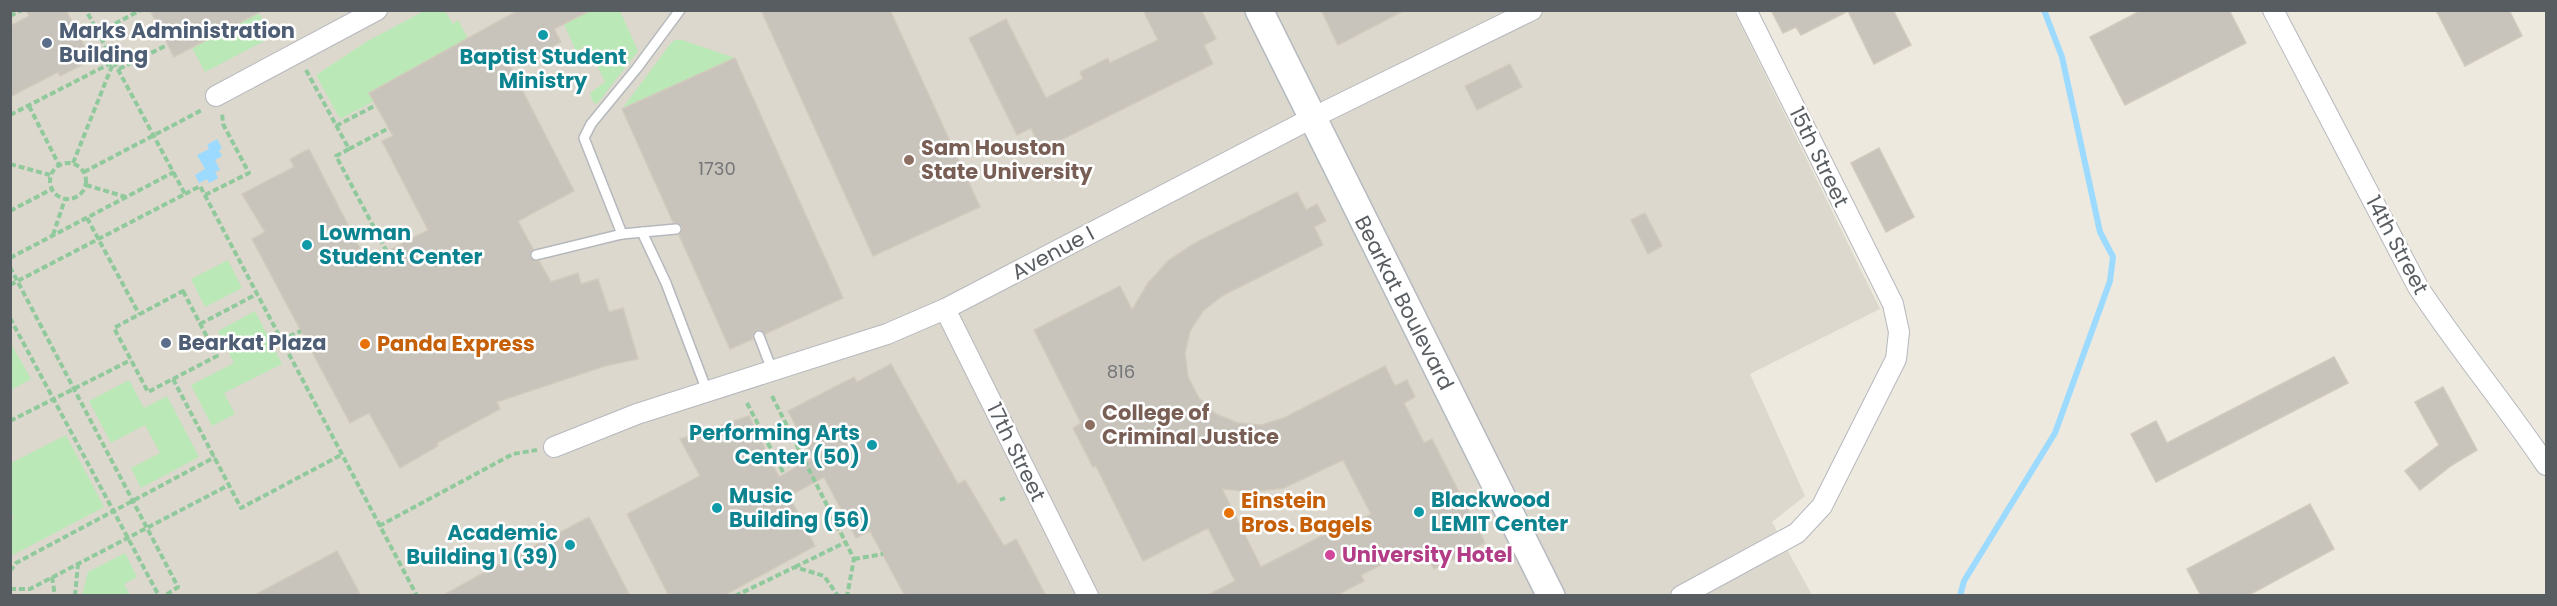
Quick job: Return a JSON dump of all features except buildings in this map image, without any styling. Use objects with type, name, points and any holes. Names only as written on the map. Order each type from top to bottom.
[{"type":"street","points":[[213,107],[377,10]]},
{"type":"street","name":"Bearkat Boulevard","points":[[1259,10],[1551,596]]},
{"type":"street","name":"Avenue I","points":[[554,447],[637,414],[887,333],[945,309],[1312,118],[1532,10]]},
{"type":"street","name":"15th Street","points":[[1681,596],[1797,533],[1822,506],[1896,359],[1899,332],[1893,304],[1746,10]]},
{"type":"street","name":"14th Street","points":[[2273,10],[2418,287],[2442,324],[2547,465]]},
{"type":"street","name":"17th Street","points":[[945,309],[1088,596]]},
{"type":"lane","points":[[622,234],[584,138],[591,124],[680,10]]},
{"type":"lane","points":[[536,255],[622,234],[676,229]]},
{"type":"lane","points":[[642,232],[666,283],[707,391]]},
{"type":"lane","points":[[759,336],[772,370]]},
{"type":"path","points":[[10,16],[22,10]]},
{"type":"path","points":[[86,10],[185,194]]},
{"type":"path","points":[[99,32],[141,10]]},
{"type":"path","points":[[119,69],[167,45]]},
{"type":"path","points":[[10,115],[115,61]]},
{"type":"path","points":[[73,163],[115,61]]},
{"type":"path","points":[[305,69],[349,149]]},
{"type":"path","points":[[336,126],[376,105]]},
{"type":"path","points":[[29,106],[59,165]]},
{"type":"path","points":[[84,172],[200,110],[213,107],[224,114],[223,124],[249,173],[205,195]]},
{"type":"path","points":[[387,252],[336,156],[389,128]]},
{"type":"path","points":[[73,163],[84,172],[86,185],[77,197],[64,199],[52,189],[50,176],[59,165],[73,163]]},
{"type":"path","points":[[10,164],[50,176]]},
{"type":"path","points":[[10,258],[174,172]]},
{"type":"path","points":[[86,185],[127,197]]},
{"type":"path","points":[[10,285],[200,186],[417,596]]},
{"type":"path","points":[[10,211],[52,189]]},
{"type":"path","points":[[53,236],[64,199]]},
{"type":"path","points":[[87,218],[139,314]]},
{"type":"path","points":[[10,267],[178,587],[164,596]]},
{"type":"path","points":[[183,291],[217,356],[148,392],[114,328],[139,314],[183,291]]},
{"type":"path","points":[[200,324],[257,294]]},
{"type":"path","points":[[10,318],[159,596]]},
{"type":"path","points":[[281,340],[301,331]]},
{"type":"path","points":[[10,421],[131,360]]},
{"type":"path","points":[[173,379],[241,508],[341,455]]},
{"type":"path","points":[[772,396],[854,559],[847,596]]},
{"type":"path","points":[[747,403],[784,474]]},
{"type":"path","points":[[379,526],[513,454],[554,447]]},
{"type":"path","points":[[10,571],[16,563],[215,457]]},
{"type":"path","points":[[10,589],[30,589],[229,485]]},
{"type":"path","points":[[735,596],[846,542]]},
{"type":"path","points":[[854,559],[883,554]]},
{"type":"path","points":[[75,596],[78,564]]},
{"type":"path","points":[[795,567],[824,576],[838,596]]},
{"type":"path","points":[[52,578],[55,596]]},
{"type":"shaded area","name":"Sam Houston State University","points":[[10,11],[1734,11],[1880,309],[1750,374],[1805,496],[1772,522],[1812,595],[11,595]]},
{"type":"green space","points":[[424,11],[445,11],[453,24],[458,20],[468,39],[374,101],[340,119],[316,75],[366,42]]},
{"type":"green space","points":[[573,11],[620,11],[638,51],[597,104],[592,101],[590,93],[605,82],[587,45],[576,51],[564,24],[576,18]]},
{"type":"green space","points":[[259,13],[272,37],[205,72],[192,48]]},
{"type":"green space","points":[[675,40],[682,40],[735,58],[622,109],[671,43]]},
{"type":"green space","points":[[228,260],[242,288],[205,307],[191,279]]},
{"type":"green space","points":[[255,311],[282,364],[224,393],[235,414],[212,426],[191,385],[234,363],[218,331]]},
{"type":"green space","points":[[10,342],[31,379],[11,390],[10,390]]},
{"type":"green space","points":[[129,380],[144,408],[167,396],[199,457],[141,488],[131,468],[160,453],[145,425],[111,443],[89,401]]},
{"type":"green space","points":[[66,435],[104,507],[11,556],[11,520],[14,518],[11,512],[11,463]]},
{"type":"green space","points":[[125,553],[137,577],[124,584],[130,595],[82,595],[88,572]]},
{"type":"water","points":[[217,139],[222,148],[219,150],[222,156],[215,160],[220,170],[215,172],[218,178],[209,183],[207,179],[199,183],[195,175],[205,169],[197,155],[209,149],[207,145]]},
{"type":"waterway","points":[[1960,596],[1964,581],[2055,433],[2110,281],[2113,257],[2100,232],[2062,57],[2044,10]]},
{"type":"place","name":"Baptist Student Ministry","points":[[543,35]]},
{"type":"place","name":"Marks Administration Building","points":[[47,43]]},
{"type":"place","name":"Sam Houston State University","points":[[909,160]]},
{"type":"place","name":"Lowman Student Center","points":[[307,245]]},
{"type":"place","name":"Bearkat Plaza","points":[[166,343]]},
{"type":"place","name":"Panda Express","points":[[365,344]]},
{"type":"place","name":"College of Criminal Justice","points":[[1090,425]]},
{"type":"place","name":"Performing Arts Center (50)","points":[[872,445]]},
{"type":"place","name":"Music Building (56)","points":[[717,508]]},
{"type":"place","name":"Blackwood LEMIT Center","points":[[1419,512]]},
{"type":"place","name":"Einstein Bros. Bagels","points":[[1229,513]]},
{"type":"place","name":"Academic Building 1 (39)","points":[[570,545]]},
{"type":"place","name":"University Hotel","points":[[1330,555]]}]
